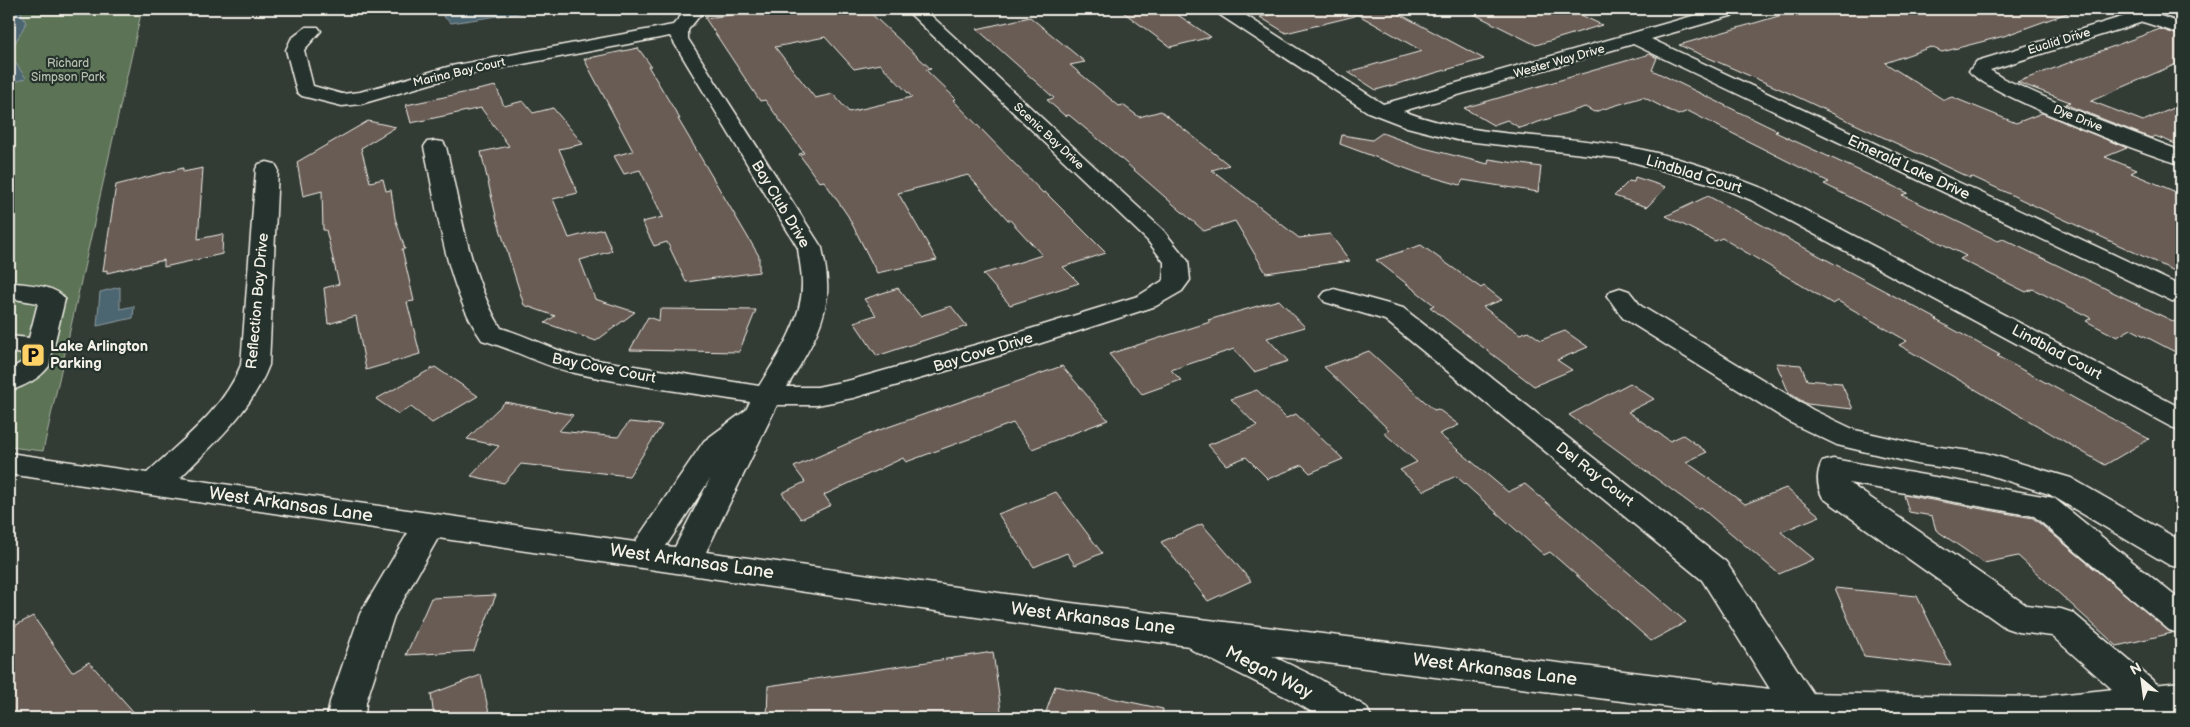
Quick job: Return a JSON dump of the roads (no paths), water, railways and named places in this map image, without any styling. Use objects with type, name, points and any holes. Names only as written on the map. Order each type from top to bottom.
[{"type":"street","points":[[679,29],[696,9]]},
{"type":"street","name":"Scenic Bay Drive","points":[[914,9],[1155,235],[1176,261],[1177,268]]},
{"type":"street","name":"Lindblad Court","points":[[1238,9],[1226,12],[1382,111],[1414,123],[1457,134],[1618,152],[1674,165],[1720,179],[1759,195],[1828,230],[2181,420]]},
{"type":"street","name":"Wester Way Drive","points":[[1382,111],[1735,9]]},
{"type":"street","points":[[2122,9],[2181,29]]},
{"type":"street","name":"Euclid Drive","points":[[1979,71],[1984,65],[2143,16]]},
{"type":"street","name":"Marina Bay Court","points":[[312,31],[298,43],[295,50],[304,88],[309,92],[342,100],[361,98],[451,72],[679,29]]},
{"type":"street","name":"Bay Club Drive","points":[[679,29],[679,39],[810,248],[815,284],[810,312],[792,358],[763,404],[685,560]]},
{"type":"street","name":"Emerald Lake Drive","points":[[1636,39],[2181,296]]},
{"type":"street","name":"Dye Drive","points":[[1979,71],[1995,82],[2056,109],[2181,158]]},
{"type":"street","name":"Bay Cove Court","points":[[434,147],[466,281],[478,312],[491,334],[518,342],[545,356],[576,364],[763,404]]},
{"type":"street","name":"Reflection Bay Drive","points":[[154,485],[228,412],[246,388],[255,365],[267,169]]},
{"type":"street","name":"Bay Cove Drive","points":[[763,404],[853,389],[1032,338],[1148,300],[1173,286],[1177,280],[1177,268]]},
{"type":"street","points":[[9,290],[42,295],[52,299],[35,366],[9,382]]},
{"type":"street","points":[[1620,296],[1632,312],[1803,417],[1847,438],[1917,454],[1985,463],[2060,486],[2181,556]]},
{"type":"street","name":"Del Ray Court","points":[[1334,297],[1394,314],[1714,571],[1803,709]]},
{"type":"street","points":[[9,344],[40,347]]},
{"type":"street","name":"Bay Club Drive","points":[[644,554],[715,448],[763,404]]},
{"type":"street","name":"West Arkansas Lane","points":[[9,464],[1071,617],[1182,629],[1803,709],[2005,715],[2166,700]]},
{"type":"street","points":[[2166,700],[2061,623],[2018,618],[1834,490],[1833,470],[2043,506],[2181,620]]},
{"type":"street","points":[[346,718],[348,702],[377,614],[430,524]]},
{"type":"street","name":"Megan Way","points":[[1182,629],[1305,689],[1353,718]]},
{"type":"street","points":[[1760,718],[1803,709]]},
{"type":"water","points":[[9,9],[20,9],[26,23],[9,54]]},
{"type":"water","points":[[435,9],[545,9],[451,23]]},
{"type":"water","points":[[9,54],[26,78],[9,84]]},
{"type":"water","points":[[120,287],[120,309],[134,306],[133,318],[97,326],[100,292]]},
{"type":"place","name":"Lake Arlington Parking","points":[[33,355]]},
{"type":"park label","name":"Richard Simpson Park","points":[[68,70]]}]
